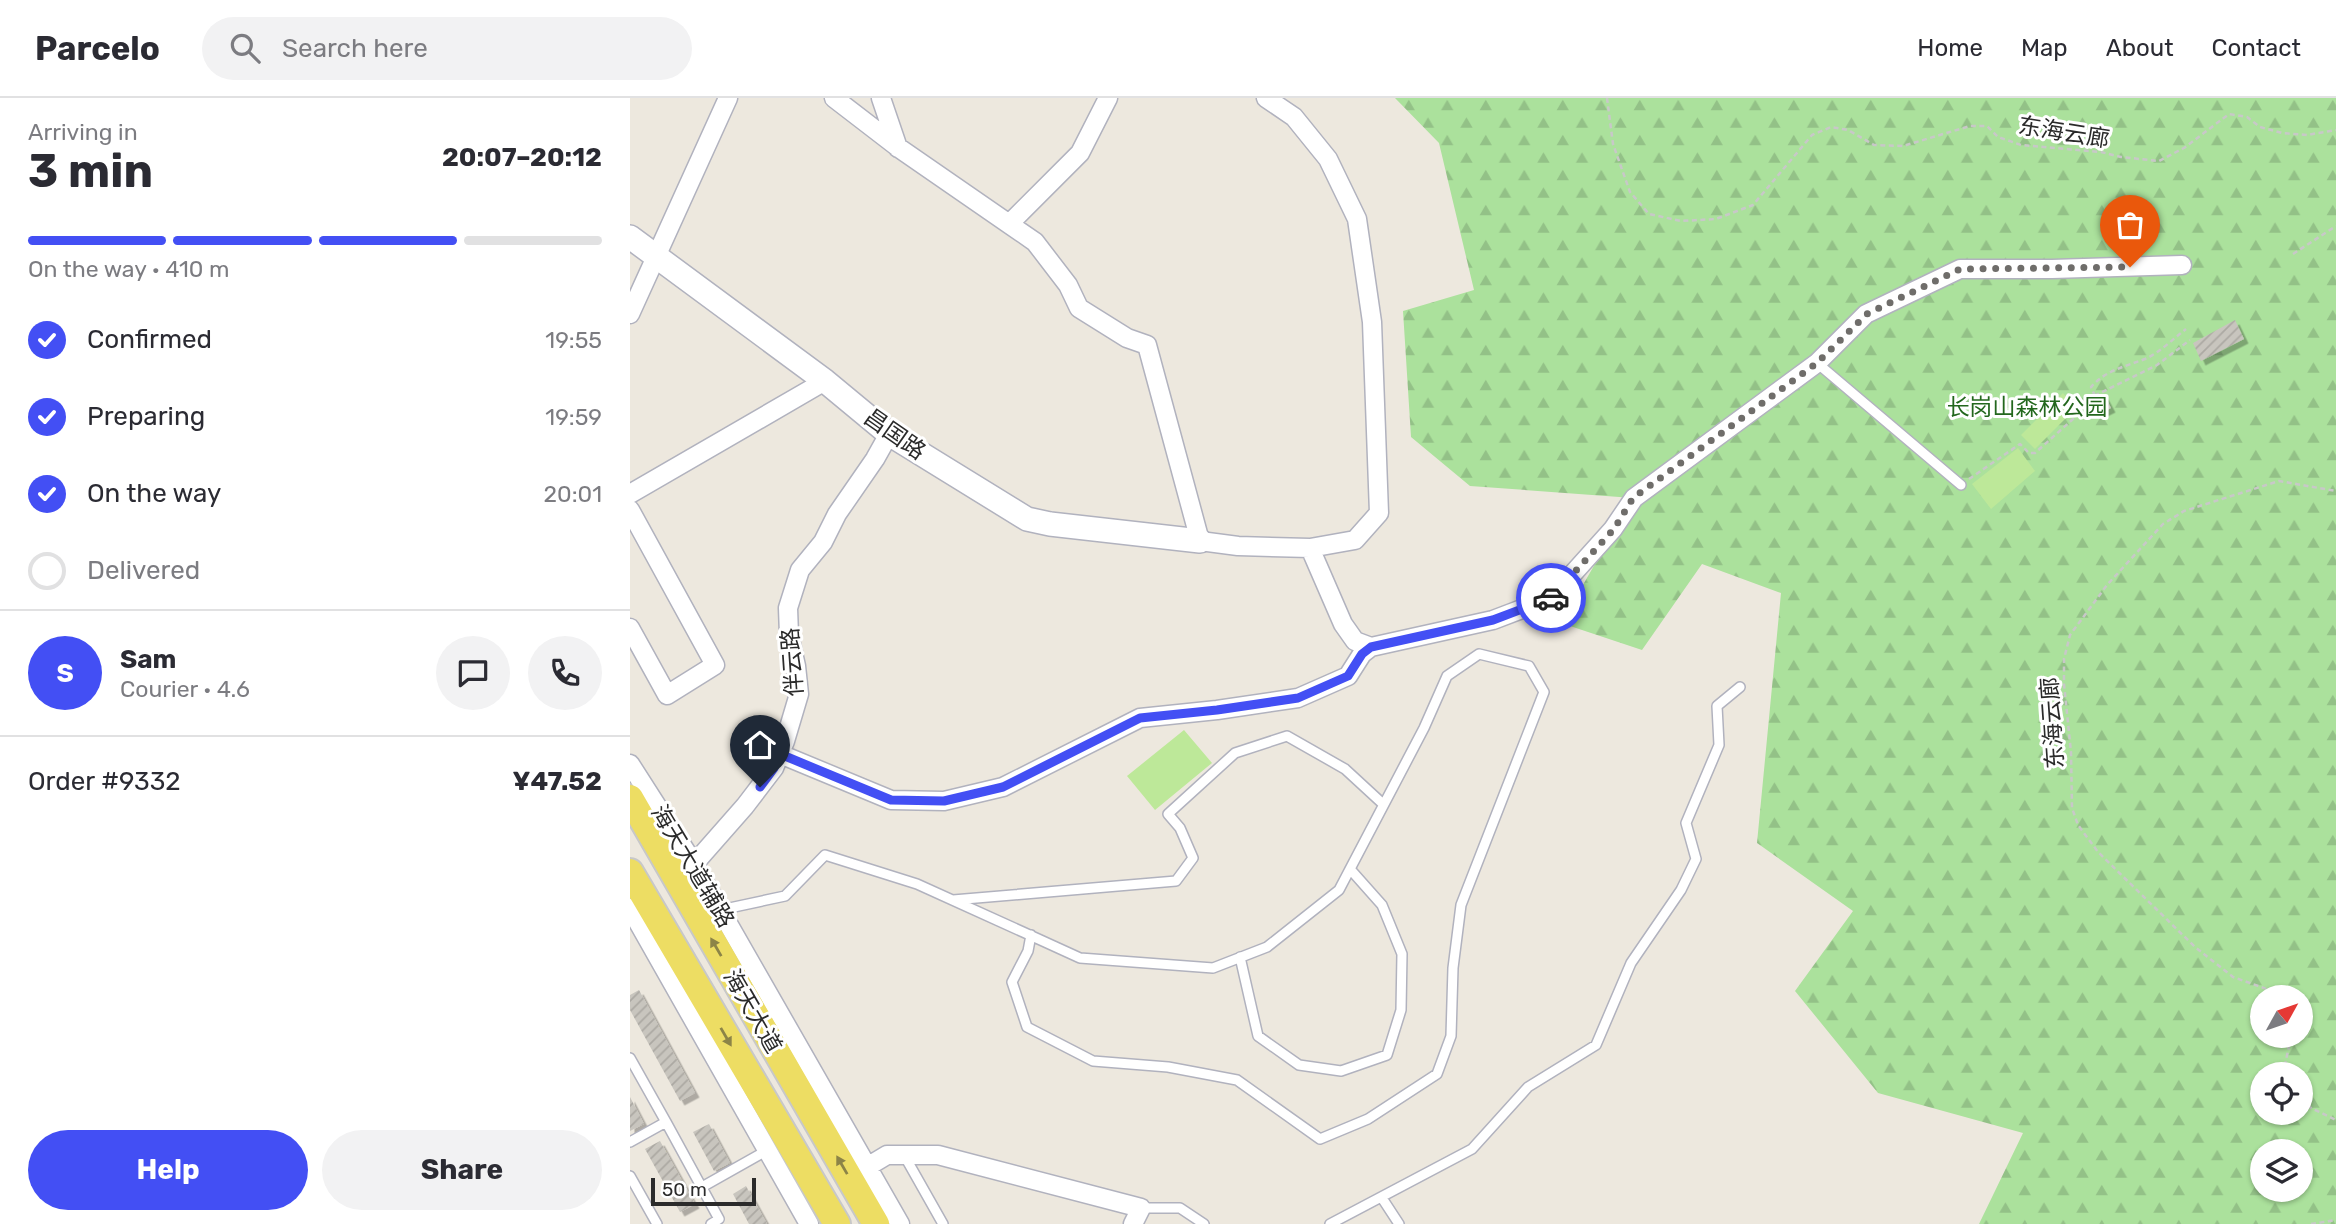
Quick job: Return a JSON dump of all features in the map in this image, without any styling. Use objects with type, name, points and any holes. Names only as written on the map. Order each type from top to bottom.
[{"type":"main road","name":"昌国路","points":[[630,236],[825,382],[889,434],[1027,519],[1200,541]]},
{"type":"main road","name":"海天大道","points":[[630,798],[684,870],[876,1224]]},
{"type":"main road","name":"海天大道","points":[[630,872],[837,1224]]},
{"type":"street","points":[[630,314],[728,98]]},
{"type":"street","points":[[834,98],[899,148],[1035,242],[1068,285],[1079,308],[1127,338],[1147,345],[1200,541],[1238,547],[1310,548],[1355,541],[1379,513],[1372,322],[1357,219],[1328,159],[1294,117],[1266,98]]},
{"type":"street","points":[[881,98],[899,148]]},
{"type":"street","points":[[1009,223],[1080,153],[1108,98]]},
{"type":"street","points":[[780,754],[891,800],[944,801],[1003,787],[1140,718],[1298,698],[1348,676],[1362,654],[1371,647],[1493,620],[1551,598],[1614,529],[1633,498],[1817,363],[1867,314],[1960,269],[2182,265]]},
{"type":"street","points":[[630,494],[825,382]]},
{"type":"street","name":"伴云路","points":[[684,870],[745,806],[774,768],[799,694],[789,635],[788,608],[800,570],[822,542],[889,434]]},
{"type":"street","points":[[630,510],[715,666],[667,695],[630,628]]},
{"type":"street","points":[[1310,548],[1343,624],[1355,641],[1371,647]]},
{"type":"street","name":"海天大道辅路","points":[[630,764],[684,870],[720,910],[900,1224]]},
{"type":"street","points":[[630,908],[809,1224]]},
{"type":"street","points":[[867,1167],[887,1155],[938,1155],[1137,1216]]},
{"type":"lane","points":[[1817,363],[1961,485]]},
{"type":"lane","points":[[720,910],[785,896],[825,855],[918,884],[1031,935],[1080,958],[1213,968],[1267,947],[1339,890],[1424,728],[1447,676],[1479,654],[1529,666],[1544,692],[1461,905],[1453,968],[1451,1036],[1437,1074],[1368,1118],[1320,1139],[1237,1080],[1168,1067],[1093,1061],[1027,1027],[1012,982],[1028,951],[1031,935]]},
{"type":"lane","points":[[1330,1224],[1472,1149],[1528,1087],[1596,1045],[1631,963],[1681,890],[1696,859],[1686,823],[1719,745],[1717,706],[1740,687]]},
{"type":"lane","points":[[952,900],[1176,881],[1193,858],[1180,828],[1168,814],[1235,753],[1287,736],[1345,769],[1383,804]]},
{"type":"lane","points":[[1240,957],[1258,1036],[1299,1065],[1341,1071],[1387,1055],[1401,1010],[1402,954],[1382,905],[1350,869]]},
{"type":"lane","points":[[630,1058],[719,1219],[711,1224]]},
{"type":"lane","points":[[630,1142],[666,1122]]},
{"type":"lane","points":[[702,1187],[766,1151]]},
{"type":"lane","points":[[904,1155],[943,1224]]},
{"type":"lane","points":[[630,1176],[657,1224]]},
{"type":"lane","points":[[1382,1198],[1399,1224]]},
{"type":"lane","points":[[1137,1216],[1180,1208],[1204,1224]]},
{"type":"path","name":"东海云廊","points":[[1607,98],[1613,144],[1630,192],[1648,214],[1681,221],[1716,219],[1752,205],[1812,135],[1831,127],[1848,130],[1874,145],[1903,146],[1970,126],[1987,127],[1998,137],[2021,145],[2101,152],[2159,161],[2184,148],[2229,114],[2247,117],[2260,127],[2282,133],[2307,135],[2336,130]]},
{"type":"path","points":[[2293,254],[2336,226]]},
{"type":"path","points":[[2095,396],[2091,387],[2099,378],[2119,366],[2147,358],[2186,329]]},
{"type":"path","points":[[1961,485],[2020,444],[2029,453],[2035,453],[2082,411],[2078,404],[2157,365],[2190,340]]},
{"type":"path","name":"东海云廊","points":[[2255,985],[2233,977],[2195,947],[2098,852],[2078,825],[2072,808],[2064,659],[2070,635],[2106,585],[2163,524],[2184,511],[2278,481],[2336,491]]},
{"type":"path","points":[[2313,1109],[2336,1120]]},
{"type":"path","points":[[2311,1224],[2336,1220]]},
{"type":"green space","name":"长岗山森林公园","points":[[1395,98],[2336,98],[2336,1224],[1979,1224],[2023,1133],[1878,1093],[1795,991],[1853,911],[1757,843],[1781,593],[1702,564],[1642,650],[1561,623],[1633,498],[1470,486],[1411,437],[1403,311],[1474,290],[1439,143]]},
{"type":"green space","points":[[2063,393],[2076,408],[2035,449],[2021,435]]},
{"type":"green space","points":[[2018,448],[2035,471],[1991,509],[1972,484]]},
{"type":"green space","points":[[1184,730],[1212,763],[1155,810],[1127,776]]},
{"type":"building","points":[[2235,320],[2244,339],[2201,361],[2193,343]]},
{"type":"building","points":[[2104,395],[2111,408],[2097,415],[2090,402]]},
{"type":"building","points":[[639,990],[695,1093],[680,1101],[630,1010],[630,995]]},
{"type":"building","points":[[630,1097],[644,1124],[630,1131]]},
{"type":"building","points":[[709,1124],[730,1163],[714,1171],[693,1132]]},
{"type":"building","points":[[660,1141],[695,1204],[680,1212],[645,1149]]},
{"type":"building","points":[[746,1186],[767,1224],[749,1224],[733,1194]]},
{"type":"way so far","points":[[1551,598],[1614,529],[1633,498],[1817,363],[1867,314],[1960,269],[2130,267]]},
{"type":"route","points":[[760,787],[774,768],[780,754],[891,800],[944,801],[983,792],[1003,787],[1140,718],[1298,698],[1348,676],[1362,654],[1371,647],[1493,620],[1551,598]]}]
